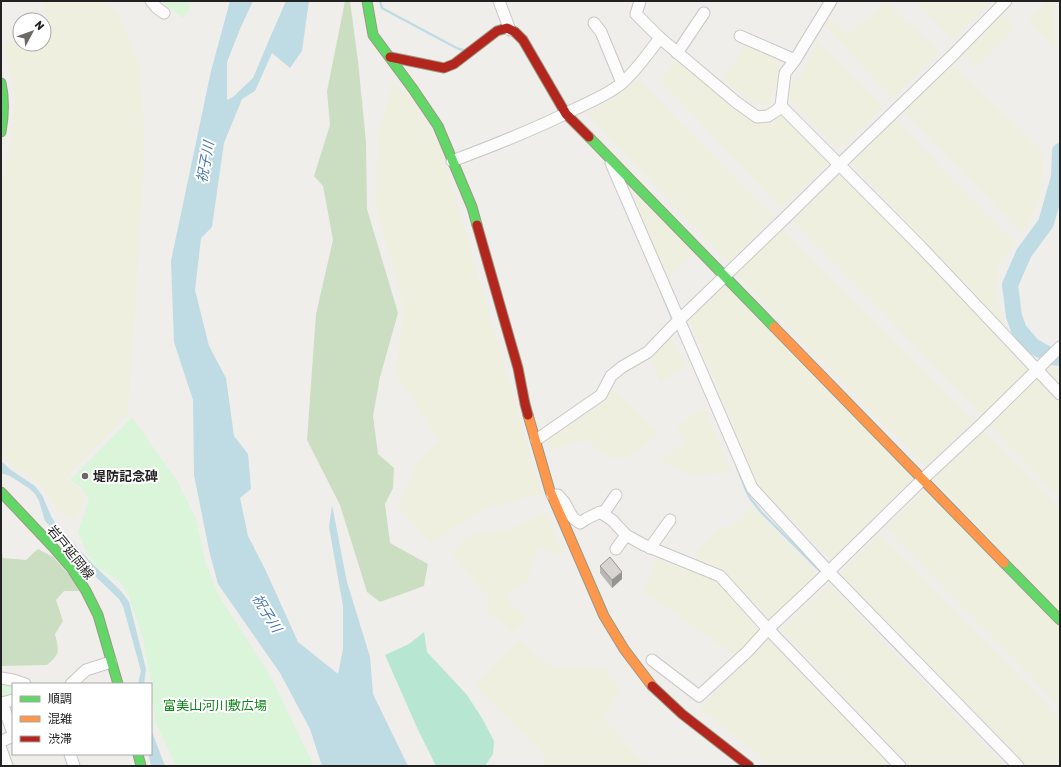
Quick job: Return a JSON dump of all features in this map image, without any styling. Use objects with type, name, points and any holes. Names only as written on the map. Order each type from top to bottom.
[{"type":"street","points":[[367,1],[373,35],[438,126],[472,208],[516,361],[525,404],[552,495],[562,522],[604,616],[624,649],[654,688],[682,714],[749,766]]},
{"type":"street","points":[[499,1],[510,30]]},
{"type":"street","points":[[640,1],[636,14],[660,38],[736,102],[757,117],[768,116],[781,106],[785,73],[795,60],[830,1]]},
{"type":"street","points":[[536,440],[601,395],[611,376],[622,367],[648,352],[724,276],[784,220],[839,164],[953,55],[1006,1]]},
{"type":"street","points":[[147,3],[164,13]]},
{"type":"street","points":[[677,53],[704,14]]},
{"type":"street","points":[[594,23],[601,32],[622,83]]},
{"type":"street","points":[[390,57],[444,68],[454,64],[497,32],[507,28],[515,32],[523,40],[566,114],[1060,620]]},
{"type":"street","points":[[740,36],[795,60]]},
{"type":"street","points":[[452,161],[516,137],[604,95],[622,83],[637,69],[660,38]]},
{"type":"street","points":[[1,82],[4,97],[2,125]]},
{"type":"street","points":[[781,106],[1040,366],[1060,394]]},
{"type":"street","points":[[609,159],[752,488],[829,572],[1018,766]]},
{"type":"street","points":[[652,660],[699,696],[747,652],[768,629],[829,572],[1058,349]]},
{"type":"street","name":"岩戸延岡線","points":[[1,492],[52,546],[79,579],[98,615],[118,683]]},
{"type":"street","points":[[552,495],[558,495],[564,502],[573,518],[580,523],[600,512],[612,520],[626,535],[650,548],[720,576],[768,629],[900,766]]},
{"type":"street","points":[[603,514],[616,495]]},
{"type":"street","points":[[650,548],[670,520]]},
{"type":"street","points":[[616,549],[626,535]]},
{"type":"street","points":[[72,683],[86,670],[111,662]]},
{"type":"street","points":[[1,678],[22,683]]},
{"type":"street","points":[[5,702],[12,729]]},
{"type":"street","points":[[1,742],[12,735]]},
{"type":"street","points":[[1,749],[7,766]]},
{"type":"street","points":[[70,755],[74,766]]},
{"type":"street","points":[[138,755],[141,766]]},
{"type":"green space","points":[[44,1],[103,1],[119,15],[140,67],[145,144],[128,413],[65,478],[79,489],[86,499],[75,520],[58,511],[40,484],[6,462],[1,457],[1,186],[8,152],[15,97],[4,48],[12,42],[12,52],[52,52],[52,12],[46,12]]},
{"type":"green space","points":[[161,1],[191,1],[188,12],[183,18]]},
{"type":"green space","points":[[345,1],[350,1],[358,61],[366,142],[367,209],[398,313],[380,377],[373,416],[378,454],[394,468],[393,488],[385,504],[390,543],[428,564],[424,586],[380,602],[367,592],[340,505],[307,440],[316,314],[333,240],[323,186],[314,176],[330,125],[327,91]]},
{"type":"green space","points":[[916,1],[985,1],[989,5],[952,39]]},
{"type":"green space","points":[[1048,1],[1054,1],[1055,49],[1028,20]]},
{"type":"green space","points":[[887,2],[939,52],[893,99],[825,25],[829,17],[848,35]]},
{"type":"green space","points":[[1001,13],[1016,27],[976,67],[962,53]]},
{"type":"green space","points":[[817,41],[883,107],[838,149],[790,98],[790,82],[798,81]]},
{"type":"green space","points":[[749,42],[781,57],[776,86],[768,105],[756,104],[723,80],[725,73]]},
{"type":"green space","points":[[676,59],[735,108],[762,126],[783,112],[831,161],[780,207],[661,81]]},
{"type":"green space","points":[[949,61],[1043,152],[1040,200],[1023,234],[901,108]]},
{"type":"green space","points":[[639,80],[773,217],[728,262],[585,112],[597,108]]},
{"type":"green space","points":[[393,82],[409,95],[442,151],[542,494],[484,509],[431,543],[398,506],[417,462],[439,441],[395,372],[404,310],[376,206],[378,134]]},
{"type":"green space","points":[[892,117],[1015,243],[999,263],[997,297],[1004,327],[848,160]]},
{"type":"green space","points":[[839,171],[1031,370],[983,416],[791,218]]},
{"type":"green space","points":[[640,196],[694,252],[667,280],[635,200]]},
{"type":"green space","points":[[780,226],[974,421],[928,468],[734,272]]},
{"type":"green space","points":[[726,278],[916,478],[833,563],[757,484],[688,317]]},
{"type":"green space","points":[[671,336],[686,366],[660,383],[650,355]]},
{"type":"green space","points":[[1052,368],[1060,370],[1060,386],[1047,373]]},
{"type":"green space","points":[[1038,375],[1060,398],[1060,499],[989,424]]},
{"type":"green space","points":[[610,389],[617,392],[659,433],[630,457],[612,459],[587,440],[550,451],[545,437],[608,401]]},
{"type":"green space","points":[[705,408],[731,471],[696,477],[661,461],[685,443],[676,427]]},
{"type":"green space","name":"富美山河川敷広場","points":[[132,417],[178,482],[196,519],[205,560],[218,594],[271,677],[314,766],[176,766],[155,721],[152,683],[143,639],[129,596],[120,582],[97,567],[87,554],[78,532],[89,500],[81,487],[70,480]]},
{"type":"green space","points":[[983,429],[1060,509],[1060,613],[932,479]]},
{"type":"green space","points":[[924,490],[1060,628],[1060,707],[887,529]]},
{"type":"green space","points":[[752,506],[819,576],[771,624],[718,567],[691,557],[723,526],[728,530]]},
{"type":"green space","points":[[546,512],[564,557],[538,547],[527,582],[504,596],[527,618],[513,633],[488,611],[487,595],[452,554],[471,534],[508,530]]},
{"type":"green space","points":[[881,535],[1060,718],[1060,766],[1027,766],[840,573]]},
{"type":"green space","points":[[1,549],[3,558],[26,560],[38,549],[53,557],[72,578],[79,591],[64,591],[56,600],[63,621],[55,634],[58,648],[57,654],[47,665],[1,666]]},
{"type":"green space","points":[[657,558],[716,581],[763,632],[735,655],[643,592]]},
{"type":"green space","points":[[829,585],[1004,766],[910,766],[781,630]]},
{"type":"green space","points":[[424,632],[427,652],[467,695],[494,741],[493,754],[485,766],[436,766],[419,732],[385,655],[409,644]]},
{"type":"green space","points":[[770,635],[895,766],[772,766],[700,708]]},
{"type":"green space","points":[[520,640],[550,667],[604,668],[620,690],[603,719],[647,766],[546,766],[544,754],[475,686]]},
{"type":"green space","points":[[1,681],[12,684],[12,698],[1,701]]},
{"type":"water","name":"祝子川","points":[[230,1],[253,1],[227,62],[227,100],[233,97],[253,78],[286,1],[309,1],[302,51],[290,68],[272,53],[255,91],[242,99],[224,143],[212,227],[201,238],[195,290],[209,346],[226,378],[234,436],[248,454],[251,489],[240,498],[248,536],[265,569],[298,642],[338,674],[343,649],[343,606],[329,527],[332,505],[347,582],[370,657],[373,694],[408,766],[322,766],[310,729],[280,673],[218,584],[209,550],[194,475],[193,400],[174,342],[171,261],[211,71]]},
{"type":"water","points":[[1,461],[11,470],[35,486],[42,495],[55,523],[89,560],[120,590],[129,602],[146,669],[144,683],[138,683],[141,671],[123,606],[119,599],[95,576],[89,574],[72,549],[45,521],[39,501],[35,494],[10,476],[1,473]]},
{"type":"water","points":[[152,732],[165,766],[151,765],[148,755],[152,755]]},
{"type":"building","points":[[610,557],[622,572],[612,580],[600,566]]},
{"type":"waterway","points":[[380,1],[382,8],[463,50]]},
{"type":"waterway","points":[[1060,151],[1059,177],[1046,223],[1024,253],[1010,285],[1014,316],[1019,330],[1033,346],[1053,357],[1060,358]]},
{"type":"waterway","points":[[663,296],[672,318]]},
{"type":"waterway","points":[[737,467],[750,498],[761,512],[822,573]]},
{"type":"waterway","points":[[879,631],[915,668]]},
{"type":"traffic: fast","points":[[367,1],[373,35],[438,126],[472,207],[477,225]]},
{"type":"traffic: fast","points":[[1,83],[4,108],[1,132]]},
{"type":"traffic: fast","points":[[589,137],[774,327]]},
{"type":"traffic: fast","points":[[1,492],[72,569],[86,591],[98,615],[118,683]]},
{"type":"traffic: fast","points":[[1004,563],[1060,620]]},
{"type":"traffic: fast","points":[[138,755],[141,766]]},
{"type":"traffic: slow","points":[[774,327],[1004,563]]},
{"type":"traffic: slow","points":[[528,415],[550,491],[604,616],[624,649],[652,686]]},
{"type":"traffic: jam","points":[[390,57],[444,68],[454,64],[497,31],[507,28],[515,32],[523,40],[566,114],[589,137]]},
{"type":"traffic: jam","points":[[477,225],[518,368],[528,415]]},
{"type":"traffic: jam","points":[[652,686],[682,714],[749,766]]},
{"type":"place","name":"堤防記念碑","points":[[85,476]]}]
